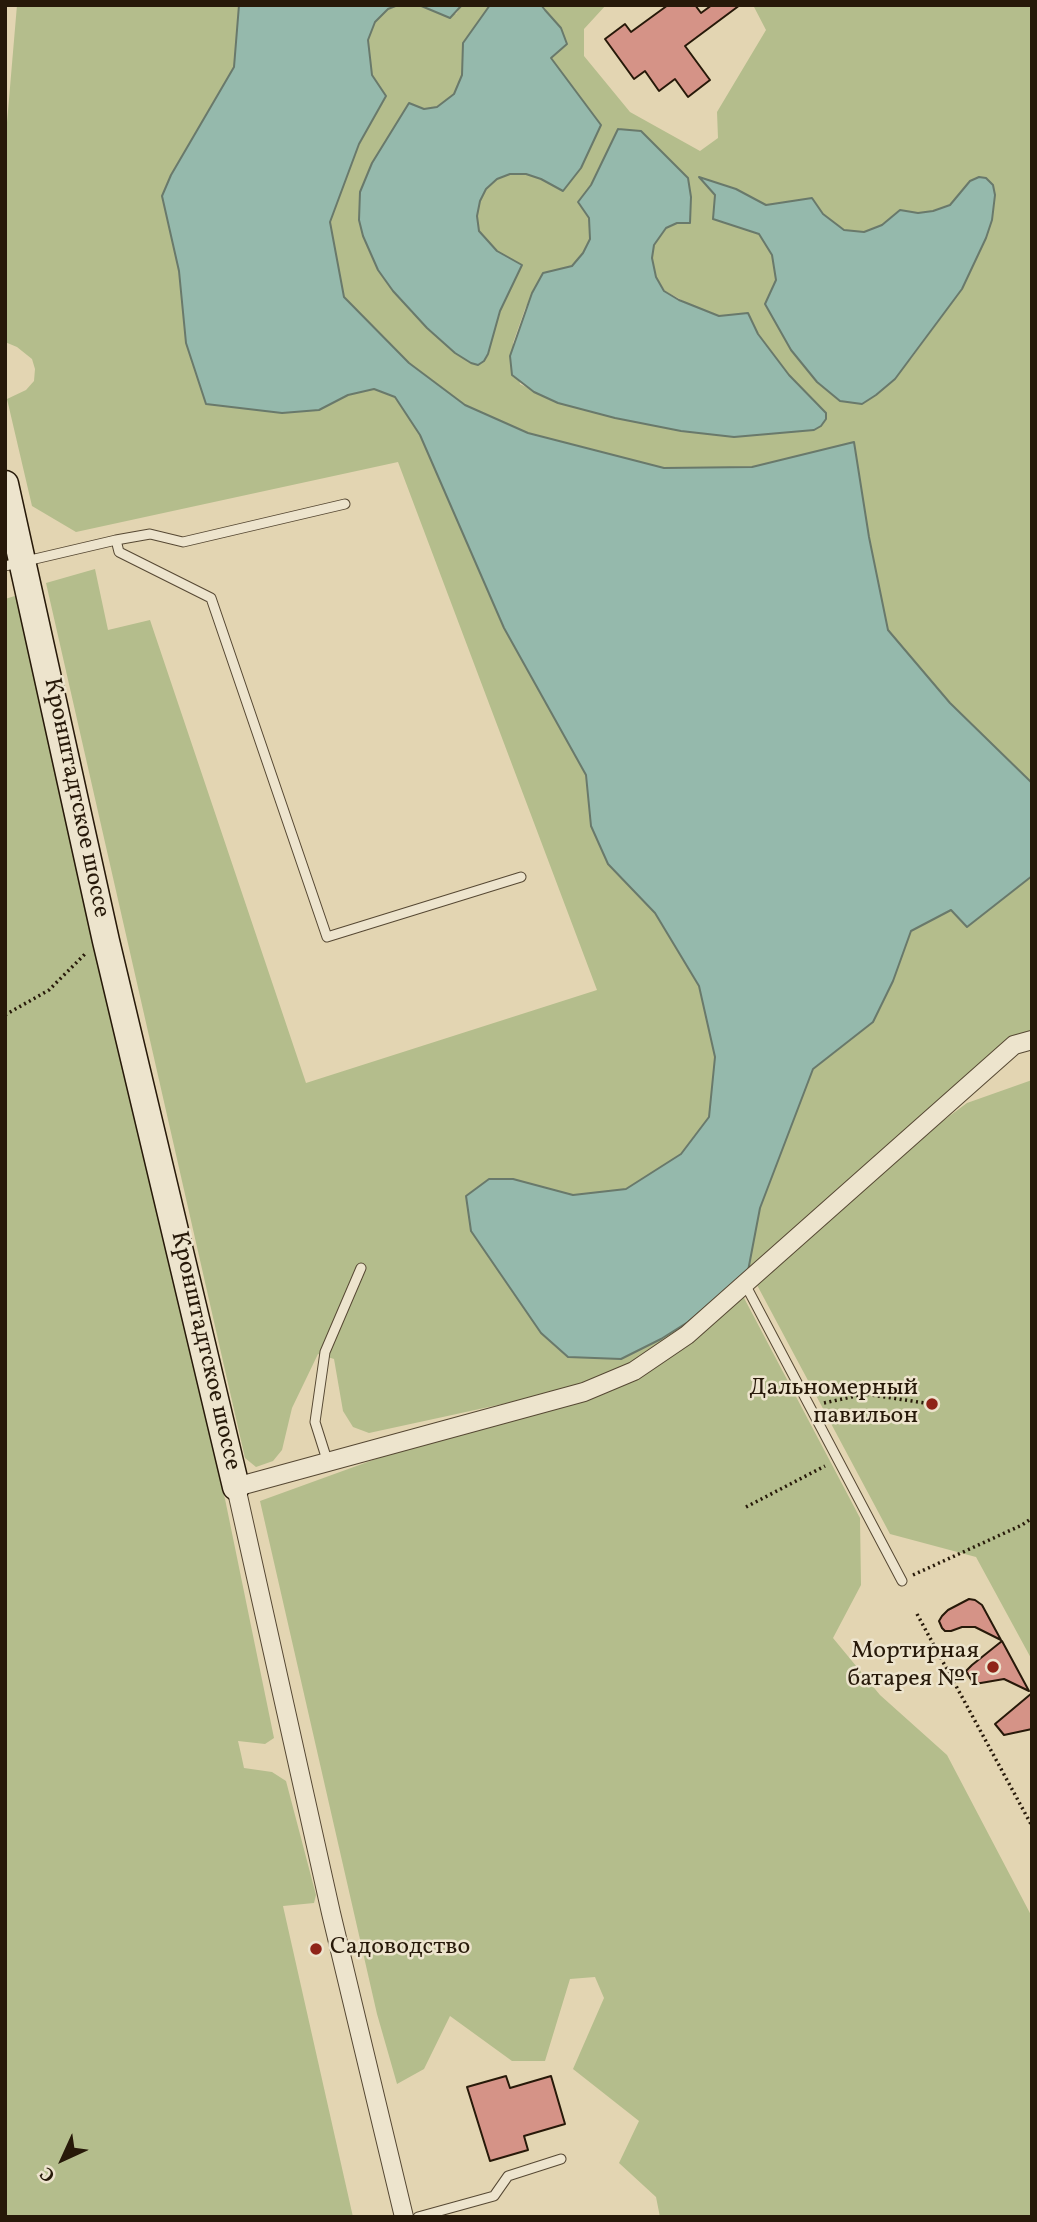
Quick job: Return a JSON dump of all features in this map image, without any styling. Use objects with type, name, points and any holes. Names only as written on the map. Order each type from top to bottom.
[{"type":"street","name":"Кронштадтское шоссе","points":[[5,484],[14,564],[236,1488],[331,1913],[404,2217]]},
{"type":"street","points":[[236,1488],[584,1392],[634,1371],[687,1335],[1014,1045],[1032,1040]]},
{"type":"lane","points":[[14,564],[150,534],[183,542],[345,504]]},
{"type":"lane","points":[[116,540],[119,552],[211,598],[327,937],[521,877]]},
{"type":"lane","points":[[327,1463],[315,1422],[325,1352],[361,1268]]},
{"type":"lane","points":[[745,1284],[902,1581]]},
{"type":"lane","points":[[418,2217],[494,2196],[508,2176],[561,2159]]},
{"type":"path","points":[[5,1015],[49,989],[88,952]]},
{"type":"path","points":[[809,1406],[864,1394],[932,1404]]},
{"type":"path","points":[[746,1507],[838,1459]]},
{"type":"path","points":[[902,1581],[1032,1518]]},
{"type":"path","points":[[917,1614],[1032,1826]]},
{"type":"green space","points":[[17,5],[239,5],[234,67],[171,175],[162,196],[179,271],[186,343],[319,410],[348,395],[374,389],[394,396],[420,435],[504,628],[586,775],[591,826],[608,864],[655,913],[699,986],[715,1057],[709,1117],[681,1154],[626,1189],[573,1195],[513,1179],[489,1179],[466,1196],[471,1231],[541,1333],[568,1357],[661,1339],[688,1322],[689,1327],[632,1366],[581,1387],[369,1433],[353,1427],[343,1411],[334,1359],[318,1354],[292,1408],[282,1450],[273,1461],[256,1467],[245,1458],[46,583],[95,569],[108,630],[150,620],[306,1083],[597,990],[398,462],[76,532],[32,506],[7,399],[26,390],[34,381],[35,369],[32,359],[17,347],[5,342],[5,146]]},
{"type":"green space","points":[[398,5],[419,5],[456,14],[462,5],[490,5],[463,43],[462,75],[454,94],[437,107],[424,109],[372,163],[360,192],[359,220],[378,270],[412,313],[488,354],[500,311],[521,265],[497,251],[479,231],[477,216],[480,201],[486,189],[497,179],[510,174],[526,174],[563,191],[545,10],[541,5],[606,5],[584,29],[584,56],[630,112],[700,151],[718,138],[717,112],[766,30],[753,5],[1032,5],[1032,783],[950,703],[888,630],[869,537],[854,442],[752,467],[664,468],[528,433],[465,405],[409,363],[344,297],[329,222],[359,144],[386,96],[372,75],[368,40],[375,22],[388,9]],"holes":[[[618,129],[641,131],[688,178],[691,197],[690,223],[677,223],[666,228],[654,245],[652,258],[656,277],[665,291],[700,310],[719,316],[748,313],[758,334],[789,375],[826,413],[826,419],[821,426],[734,437],[681,431],[558,403],[520,384],[513,343],[525,309],[543,274],[572,266],[583,253],[590,238],[589,218],[578,202],[591,185]],[[700,178],[736,189],[766,205],[812,198],[823,214],[844,230],[864,232],[882,225],[900,210],[918,213],[950,205],[970,181],[986,178],[993,185],[995,195],[992,220],[986,238],[962,289],[911,359],[861,404],[840,401],[817,382],[791,350],[765,304],[776,280],[772,255],[759,234],[713,219],[715,195]]]},
{"type":"green space","points":[[18,595],[225,1499],[274,1738],[265,1744],[238,1741],[244,1768],[272,1772],[286,1781],[316,1895],[314,1903],[283,1906],[353,2217],[5,2217],[5,599]]},
{"type":"green space","points":[[1032,876],[1032,1033],[748,1271],[760,1208],[813,1069],[873,1022],[893,981],[911,931],[951,910],[967,927]]},
{"type":"green space","points":[[1032,1080],[1032,1660],[976,1557],[890,1534],[757,1285],[936,1126],[967,1103]]},
{"type":"green space","points":[[743,1296],[860,1518],[861,1585],[833,1638],[880,1695],[947,1755],[1032,1917],[1032,2217],[660,2217],[656,2197],[619,2163],[639,2121],[573,2069],[604,1998],[595,1977],[570,1979],[545,2061],[512,2061],[450,2016],[424,2069],[397,2084],[377,2014],[260,1501],[384,1456],[591,1397]]},
{"type":"water","points":[[239,5],[398,5],[388,9],[375,22],[368,40],[372,75],[386,96],[359,144],[330,222],[344,297],[409,363],[465,405],[528,433],[664,468],[752,467],[854,442],[869,537],[888,630],[950,703],[1032,783],[1032,876],[967,927],[951,910],[911,931],[893,981],[873,1022],[813,1069],[760,1208],[748,1271],[688,1322],[621,1359],[568,1357],[541,1333],[471,1231],[466,1196],[489,1179],[513,1179],[573,1195],[626,1189],[681,1154],[709,1117],[715,1057],[699,986],[655,913],[608,864],[591,826],[586,775],[504,628],[420,435],[395,397],[374,389],[348,395],[319,410],[282,413],[206,404],[186,343],[179,271],[162,196],[171,175],[234,67]]},
{"type":"water","points":[[419,5],[462,5],[450,18]]},
{"type":"water","points":[[490,5],[541,5],[561,28],[567,44],[551,58],[601,125],[581,168],[563,191],[526,174],[510,174],[497,179],[486,189],[477,216],[479,231],[497,251],[522,265],[500,311],[488,354],[478,365],[455,353],[427,328],[393,291],[378,270],[359,220],[360,192],[372,163],[409,103],[424,109],[437,107],[454,94],[462,75],[463,43]]},
{"type":"water","points":[[618,129],[641,131],[688,178],[691,197],[690,223],[677,223],[666,228],[654,245],[652,258],[656,277],[664,291],[719,316],[748,313],[758,334],[789,375],[826,413],[826,419],[821,426],[814,430],[734,437],[681,431],[558,403],[534,392],[512,375],[510,356],[532,293],[543,273],[572,266],[590,239],[589,218],[578,202],[591,185]]},
{"type":"water","points":[[699,177],[736,189],[766,205],[812,198],[823,214],[844,230],[864,232],[882,225],[900,210],[918,213],[950,205],[970,181],[979,177],[986,178],[993,185],[995,195],[992,220],[986,238],[962,289],[895,379],[862,404],[840,401],[817,382],[791,350],[765,304],[776,280],[772,255],[759,234],[713,219],[715,195]]},
{"type":"building","points":[[668,5],[695,5],[701,13],[712,5],[740,5],[685,46],[710,80],[688,97],[675,79],[659,91],[645,71],[634,79],[605,39],[625,24],[631,32]]},
{"type":"building","points":[[969,1599],[982,1605],[1001,1640],[975,1627],[962,1627],[951,1631],[942,1628],[939,1621],[942,1616]]},
{"type":"building","points":[[1002,1641],[1029,1691],[1004,1679],[975,1684],[966,1671]]},
{"type":"building","points":[[1032,1693],[1032,1729],[1004,1735],[995,1724]]},
{"type":"building","points":[[506,2076],[510,2088],[551,2076],[565,2124],[524,2136],[528,2150],[490,2161],[467,2087]]},
{"type":"place","name":"Дальномерный павильон","points":[[932,1404]]},
{"type":"place","name":"Мортирная батарея № 1","points":[[993,1667]]},
{"type":"place","name":"Садоводство","points":[[316,1949]]}]
